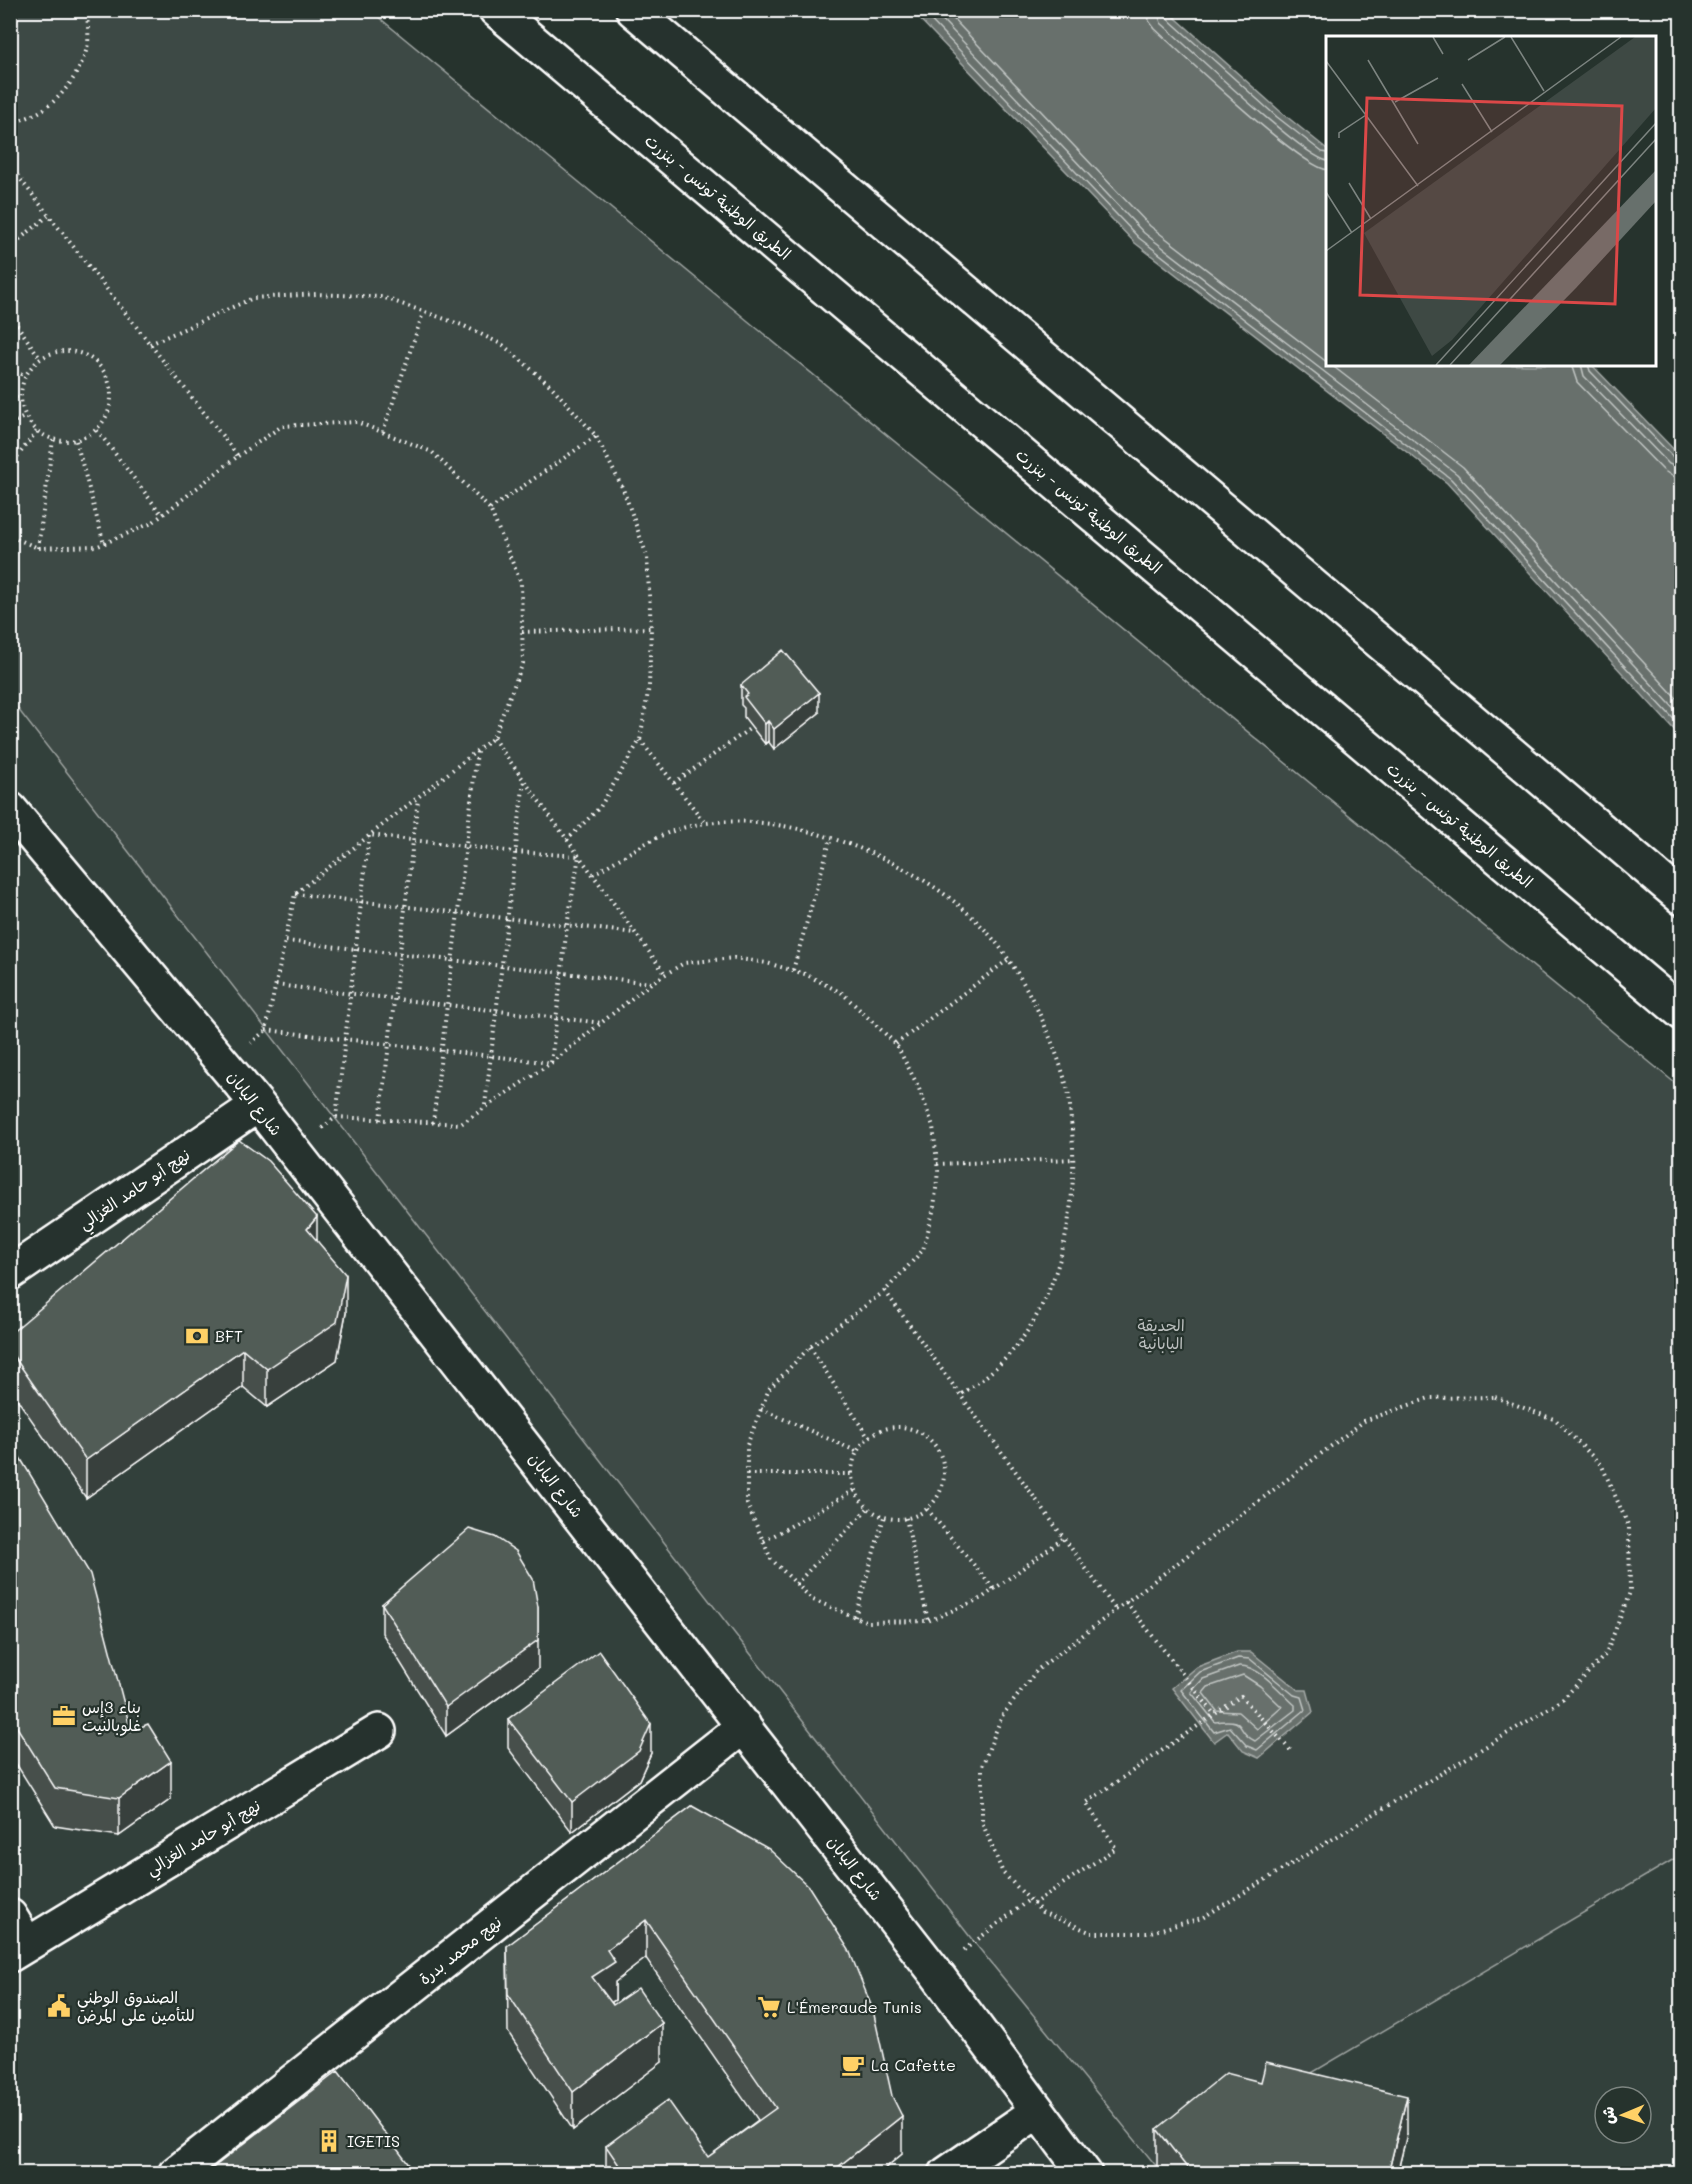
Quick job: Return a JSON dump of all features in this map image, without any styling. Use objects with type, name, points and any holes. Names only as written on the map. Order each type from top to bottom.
[{"type":"main road","name":"الطريق الوطنية تونس - بنزرت","points":[[496,10],[1682,1013]]},
{"type":"main road","points":[[633,10],[1682,898]]},
{"type":"main road","name":"شارع اليابان","points":[[10,809],[258,1106],[935,1972],[1085,2174]]},
{"type":"main road","name":"نهج أبو حامد الغزالي","points":[[10,1273],[258,1106]]},
{"type":"main road","name":"نهج محمد بدرة","points":[[175,2174],[744,1726]]},
{"type":"main road","name":"نهج أبو حامد الغزالي","points":[[10,1916],[19,1949],[379,1731]]},
{"type":"main road","points":[[946,2174],[1038,2110]]},
{"type":"path","points":[[10,161],[12,122],[48,107],[74,81],[87,46],[87,10]]},
{"type":"path","points":[[10,166],[238,456]]},
{"type":"path","points":[[10,247],[48,216]]},
{"type":"path","points":[[150,344],[253,298],[317,294],[382,297],[462,325],[503,345],[552,387],[596,436],[623,489],[647,556],[651,628],[649,686],[639,740],[600,807],[567,840]]},
{"type":"path","points":[[383,432],[423,313]]},
{"type":"path","points":[[10,315],[40,358]]},
{"type":"path","points":[[57,351],[74,351],[91,358],[104,370],[111,387],[111,405],[104,422],[96,430],[76,441],[53,440],[37,430],[26,416],[21,397],[21,388],[26,376],[40,358],[57,351]]},
{"type":"path","points":[[10,369],[26,376]]},
{"type":"path","points":[[10,397],[21,397]]},
{"type":"path","points":[[10,424],[26,416]]},
{"type":"path","points":[[10,536],[39,548],[104,544],[153,523],[238,456],[282,426],[357,422],[432,452],[490,509],[521,583],[523,663],[493,738],[295,894],[266,1029],[225,1065]]},
{"type":"path","points":[[10,466],[37,430]]},
{"type":"path","points":[[96,430],[162,516]]},
{"type":"path","points":[[490,509],[596,436]]},
{"type":"path","points":[[39,548],[53,440]]},
{"type":"path","points":[[76,441],[104,544]]},
{"type":"path","points":[[522,632],[651,628]]},
{"type":"path","points":[[674,783],[752,728]]},
{"type":"path","points":[[493,738],[666,975]]},
{"type":"path","points":[[639,740],[706,824]]},
{"type":"path","points":[[433,1123],[477,752]]},
{"type":"path","points":[[485,1106],[524,780]]},
{"type":"path","points":[[380,1120],[418,799]]},
{"type":"path","points":[[593,874],[673,831],[706,824],[752,822],[803,829],[864,848],[923,877],[973,919],[1009,959],[1044,1026],[1068,1088],[1075,1159],[1069,1218],[1052,1284],[1021,1340],[994,1372],[960,1395]]},
{"type":"path","points":[[369,835],[515,852],[579,856]]},
{"type":"path","points":[[336,1117],[369,835]]},
{"type":"path","points":[[792,970],[831,838]]},
{"type":"path","points":[[551,1064],[567,926],[579,856]]},
{"type":"path","points":[[295,894],[635,933]]},
{"type":"path","points":[[286,940],[651,983]]},
{"type":"path","points":[[292,1151],[336,1117],[461,1124],[551,1064],[651,983],[684,963],[734,958],[792,970],[842,993],[896,1044],[918,1086],[933,1126],[937,1164],[934,1208],[923,1250],[885,1292],[810,1347],[769,1389],[747,1445],[747,1504],[771,1559],[796,1584],[813,1600],[868,1622],[928,1622],[982,1598],[1065,1537]]},
{"type":"path","points":[[896,1044],[1009,959]]},
{"type":"path","points":[[276,985],[602,1023]]},
{"type":"path","points":[[266,1029],[551,1064]]},
{"type":"path","points":[[937,1164],[1075,1159]]},
{"type":"path","points":[[885,1292],[1116,1610]]},
{"type":"path","points":[[810,1347],[868,1437]]},
{"type":"path","points":[[1495,1397],[1556,1420],[1602,1466],[1629,1527],[1630,1592],[1606,1654],[1561,1701],[1202,1918],[1148,1933],[1092,1933],[1042,1912],[1003,1873],[982,1822],[982,1766],[1002,1716],[1037,1670],[1116,1610],[1364,1420],[1429,1398],[1495,1397]]},
{"type":"path","points":[[761,1409],[856,1451]]},
{"type":"path","points":[[902,1427],[920,1432],[933,1443],[942,1460],[944,1478],[938,1495],[927,1509],[906,1518],[884,1516],[862,1503],[855,1490],[852,1474],[856,1451],[868,1437],[884,1428],[902,1427]]},
{"type":"path","points":[[747,1474],[852,1474]]},
{"type":"path","points":[[764,1541],[855,1490]]},
{"type":"path","points":[[796,1584],[868,1508]]},
{"type":"path","points":[[927,1509],[994,1589]]},
{"type":"path","points":[[855,1617],[884,1516]]},
{"type":"path","points":[[906,1518],[928,1622]]},
{"type":"path","points":[[1126,1602],[1215,1715]]},
{"type":"path","points":[[1034,1904],[1116,1848],[1086,1803],[1241,1696],[1293,1753]]},
{"type":"path","points":[[935,1972],[1030,1899]]},
{"type":"shaded area","points":[[10,700],[336,1117],[1266,2100],[1681,1855],[1681,2173],[11,2173]]},
{"type":"green space","name":"الحديقة اليابانية","points":[[11,11],[371,11],[1681,1088],[1681,1855],[1266,2100],[1226,2112],[1157,2167],[974,1942],[11,700]]},
{"type":"water","points":[[912,11],[1168,11],[1281,112],[1326,148],[1326,366],[1593,366],[1681,457],[1681,737],[1447,483],[1135,243]]},
{"type":"water","points":[[1237,1652],[1251,1652],[1298,1690],[1307,1690],[1313,1712],[1259,1758],[1243,1751],[1228,1732],[1214,1742],[1172,1688],[1197,1667]]},
{"type":"building","points":[[783,650],[819,693],[774,729],[768,721],[765,724],[744,697],[748,694],[741,685]]},
{"type":"building","name":"BFT","points":[[239,1140],[268,1161],[317,1217],[307,1229],[346,1275],[337,1322],[267,1369],[243,1349],[86,1460],[10,1351],[10,1334]]},
{"type":"building","points":[[10,1441],[90,1574],[131,1731],[148,1724],[171,1761],[119,1798],[55,1788],[10,1716]]},
{"type":"building","points":[[469,1529],[495,1537],[516,1551],[533,1579],[538,1607],[538,1640],[446,1707],[382,1604]]},
{"type":"building","points":[[599,1651],[651,1724],[639,1751],[572,1802],[508,1719]]},
{"type":"building","name":"L'Émeraude Tunis","points":[[692,1806],[769,1849],[809,1887],[849,1950],[873,2010],[892,2096],[902,2116],[829,2174],[625,2174],[606,2146],[668,2100],[708,2157],[776,2108],[646,1920],[607,1950],[615,1962],[592,1977],[613,2005],[638,1988],[662,2023],[573,2092],[508,1994],[507,1946]]},
{"type":"building","points":[[1266,2062],[1407,2096],[1388,2174],[1192,2174],[1157,2129],[1226,2073],[1261,2082]]},
{"type":"building","points":[[338,2071],[416,2174],[205,2174]]},
{"type":"place","name":"BFT","points":[[197,1336]]},
{"type":"place","name":"بناء 3إس غلوبالنيت","points":[[64,1716]]},
{"type":"place","name":"الصندوق الوطني للتأمين على المرض","points":[[59,2006]]},
{"type":"place","name":"L'Émeraude Tunis","points":[[769,2007]]},
{"type":"place","name":"La Cafette","points":[[853,2065]]},
{"type":"place","name":"IGETIS","points":[[329,2141]]}]
